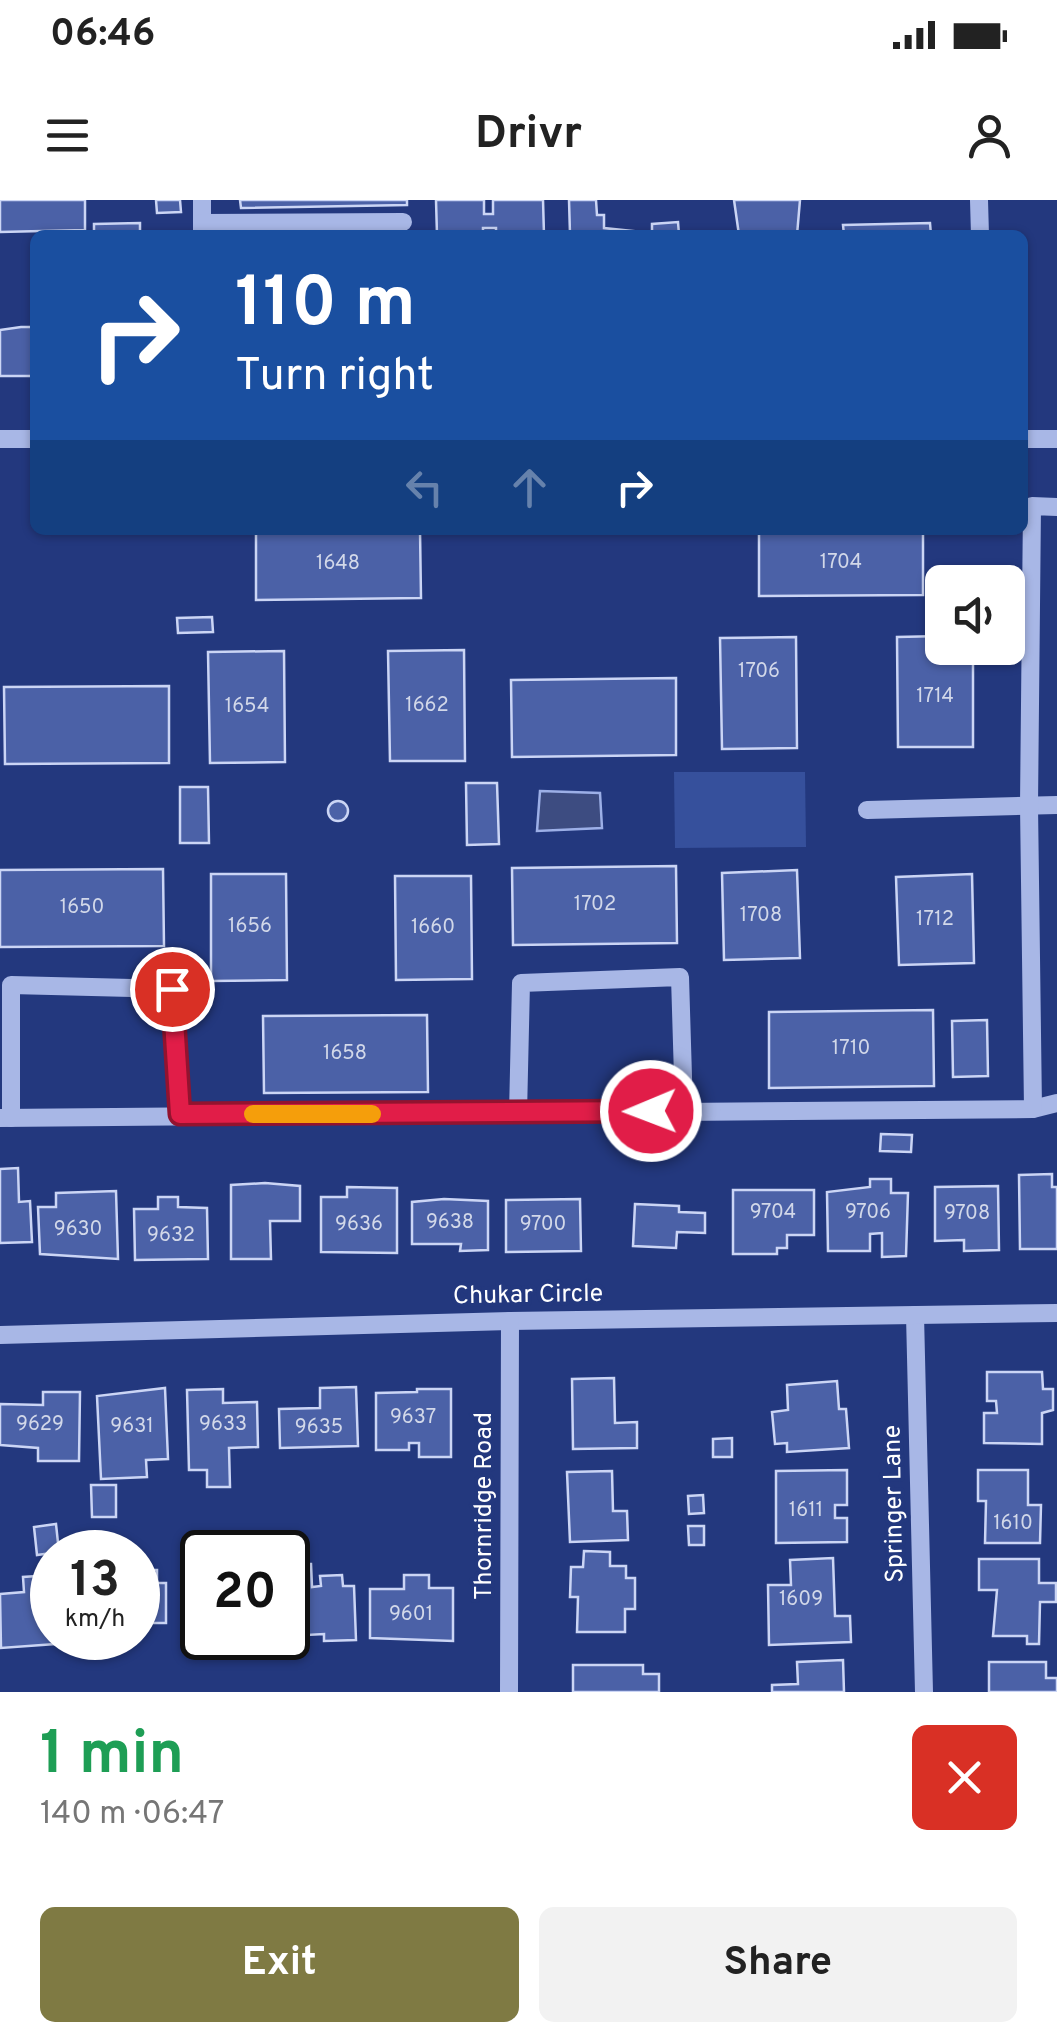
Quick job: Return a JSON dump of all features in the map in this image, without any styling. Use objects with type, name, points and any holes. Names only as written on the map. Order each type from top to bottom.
[{"type":"street","points":[[202,200],[202,229],[403,222]]},
{"type":"street","points":[[978,200],[980,230]]},
{"type":"street","points":[[0,439],[30,439]]},
{"type":"street","points":[[1028,439],[1057,439]]},
{"type":"street","points":[[1034,1110],[1029,805],[1032,506],[1057,507]]},
{"type":"street","points":[[867,810],[1057,805]]},
{"type":"street","points":[[518,1114],[521,983],[680,976],[684,1110]]},
{"type":"street","points":[[180,1114],[172,989],[11,985],[6,1118],[1034,1110],[1057,1103]]},
{"type":"street","name":"Chukar Circle","points":[[0,1335],[510,1321],[1057,1313]]},
{"type":"street","name":"Springer Lane","points":[[916,1315],[924,1692]]},
{"type":"street","name":"Thornridge Road","points":[[509,1692],[510,1321]]},
{"type":"shaded area","points":[[674,772],[805,772],[806,847],[675,848]]},
{"type":"shaded area","points":[[540,791],[600,793],[602,828],[537,831]]},
{"type":"building","points":[[0,200],[85,200],[85,230],[0,232]]},
{"type":"building","points":[[156,200],[180,200],[181,212],[157,213]]},
{"type":"building","points":[[240,200],[407,200],[407,205],[241,208]]},
{"type":"building","points":[[436,200],[484,200],[484,214],[493,214],[493,200],[543,200],[544,230],[437,230]]},
{"type":"building","points":[[569,200],[596,200],[597,215],[604,215],[604,228],[623,230],[570,230]]},
{"type":"building","points":[[734,200],[800,200],[797,230],[738,230]]},
{"type":"building","points":[[678,222],[679,230],[652,230],[652,224]]},
{"type":"building","points":[[140,223],[140,230],[94,230],[94,224]]},
{"type":"building","points":[[930,223],[931,230],[844,230],[843,225]]},
{"type":"building","points":[[30,327],[30,376],[0,376],[0,330]]},
{"type":"building","points":[[256,535],[420,535],[421,598],[256,600]]},
{"type":"building","points":[[759,535],[923,535],[923,595],[759,596]]},
{"type":"building","points":[[212,617],[213,632],[178,633],[177,618]]},
{"type":"building","points":[[925,636],[925,665],[973,665],[973,747],[898,747],[897,637]]},
{"type":"building","points":[[796,637],[797,748],[722,749],[720,638]]},
{"type":"building","points":[[464,650],[465,761],[390,761],[388,651]]},
{"type":"building","points":[[284,651],[285,762],[210,763],[208,652]]},
{"type":"building","points":[[676,678],[676,755],[512,757],[511,680]]},
{"type":"building","points":[[169,686],[169,763],[5,764],[4,687]]},
{"type":"building","points":[[466,783],[497,783],[499,844],[467,845]]},
{"type":"building","points":[[180,787],[208,787],[209,843],[180,843]]},
{"type":"building","points":[[338,801],[348,811],[338,821],[328,811]]},
{"type":"building","points":[[676,866],[677,943],[513,945],[512,868]]},
{"type":"building","points":[[163,869],[164,946],[0,947],[0,870]]},
{"type":"building","points":[[797,870],[800,958],[724,960],[722,873]]},
{"type":"building","points":[[211,874],[286,874],[287,980],[211,981]]},
{"type":"building","points":[[972,874],[974,963],[899,965],[896,877]]},
{"type":"building","points":[[395,876],[471,876],[472,979],[396,980]]},
{"type":"building","points":[[933,1010],[934,1086],[769,1088],[769,1012]]},
{"type":"building","points":[[427,1015],[428,1092],[264,1093],[263,1016]]},
{"type":"building","points":[[987,1020],[988,1076],[953,1077],[952,1021]]},
{"type":"building","points":[[881,1134],[912,1135],[911,1152],[880,1151]]},
{"type":"building","points":[[18,1168],[19,1202],[30,1201],[32,1242],[0,1243],[0,1169]]},
{"type":"building","points":[[1052,1174],[1052,1187],[1057,1187],[1057,1249],[1020,1249],[1019,1175]]},
{"type":"building","points":[[870,1179],[891,1179],[891,1193],[908,1193],[906,1256],[882,1257],[882,1233],[870,1234],[870,1251],[828,1251],[827,1192],[870,1187]]},
{"type":"building","points":[[231,1185],[300,1186],[300,1221],[270,1221],[271,1259],[231,1259]]},
{"type":"building","points":[[998,1186],[999,1250],[964,1251],[964,1240],[935,1241],[935,1187]]},
{"type":"building","points":[[347,1187],[397,1188],[397,1253],[321,1252],[321,1197],[347,1197]]},
{"type":"building","points":[[733,1190],[814,1190],[814,1235],[787,1235],[787,1248],[777,1248],[777,1254],[733,1254]]},
{"type":"building","points":[[116,1191],[118,1259],[40,1254],[38,1207],[56,1207],[56,1193]]},
{"type":"building","points":[[158,1197],[178,1197],[178,1207],[207,1208],[208,1259],[135,1260],[134,1209],[158,1209]]},
{"type":"building","points":[[580,1199],[581,1251],[506,1252],[506,1200]]},
{"type":"building","points":[[488,1201],[488,1250],[460,1251],[461,1244],[412,1244],[412,1202]]},
{"type":"building","points":[[635,1204],[679,1206],[679,1212],[705,1213],[705,1233],[677,1232],[676,1248],[633,1246]]},
{"type":"building","points":[[987,1372],[1042,1372],[1043,1389],[1053,1389],[1053,1410],[1042,1413],[1042,1444],[984,1443],[984,1413],[997,1413],[996,1401],[987,1401]]},
{"type":"building","points":[[614,1378],[615,1423],[637,1422],[637,1448],[573,1449],[572,1379]]},
{"type":"building","points":[[837,1381],[839,1409],[846,1409],[849,1448],[787,1452],[787,1443],[775,1444],[772,1412],[788,1410],[787,1385]]},
{"type":"building","points":[[356,1387],[358,1446],[280,1448],[279,1409],[320,1408],[320,1388]]},
{"type":"building","points":[[165,1388],[168,1459],[146,1460],[147,1477],[101,1479],[97,1396]]},
{"type":"building","points":[[223,1389],[223,1403],[257,1402],[258,1447],[229,1448],[230,1487],[207,1487],[207,1470],[189,1470],[187,1390]]},
{"type":"building","points":[[451,1389],[451,1457],[419,1457],[419,1443],[409,1443],[409,1450],[376,1450],[376,1393]]},
{"type":"building","points":[[43,1392],[80,1392],[79,1461],[38,1461],[38,1448],[0,1445],[0,1404],[43,1405]]},
{"type":"building","points":[[732,1438],[732,1457],[713,1457],[713,1439]]},
{"type":"building","points":[[847,1470],[847,1505],[835,1505],[835,1518],[847,1518],[847,1542],[776,1543],[776,1471]]},
{"type":"building","points":[[978,1470],[1028,1470],[1028,1505],[1041,1505],[1040,1543],[985,1543],[986,1501],[978,1501]]},
{"type":"building","points":[[612,1471],[613,1511],[627,1511],[628,1540],[570,1542],[567,1472]]},
{"type":"building","points":[[91,1485],[116,1485],[116,1517],[92,1517]]},
{"type":"building","points":[[703,1495],[704,1513],[689,1514],[688,1496]]},
{"type":"building","points":[[56,1524],[57,1530],[34,1530]]},
{"type":"building","points":[[688,1526],[704,1526],[704,1545],[689,1545]]},
{"type":"building","points":[[584,1551],[610,1552],[610,1566],[626,1566],[626,1578],[635,1578],[635,1609],[625,1609],[625,1632],[577,1632],[578,1597],[570,1597],[571,1567],[583,1567]]},
{"type":"building","points":[[833,1558],[835,1616],[850,1616],[851,1642],[769,1645],[768,1585],[791,1585],[790,1560]]},
{"type":"building","points":[[979,1559],[1039,1559],[1039,1583],[1056,1583],[1056,1602],[1040,1602],[1039,1644],[1027,1644],[1027,1636],[993,1636],[997,1590],[979,1590]]},
{"type":"building","points":[[310,1564],[312,1587],[321,1586],[320,1576],[342,1575],[343,1586],[354,1586],[356,1640],[324,1641],[324,1634],[310,1635]]},
{"type":"building","points":[[404,1575],[429,1575],[429,1588],[453,1588],[453,1641],[370,1638],[370,1589],[404,1589]]},
{"type":"building","points":[[23,1577],[30,1577],[30,1646],[1,1648],[0,1594],[24,1592]]},
{"type":"building","points":[[160,1583],[166,1583],[166,1623],[160,1623]]},
{"type":"building","points":[[843,1660],[844,1692],[772,1692],[772,1685],[798,1684],[797,1662]]},
{"type":"building","points":[[989,1662],[1046,1662],[1046,1678],[1057,1678],[1057,1692],[989,1692]]},
{"type":"building","points":[[573,1665],[643,1665],[643,1674],[659,1674],[659,1692],[573,1692]]},
{"type":"slow traffic","points":[[253,1114],[372,1114]]},
{"type":"route","points":[[172,989],[180,1114],[651,1111]]}]
